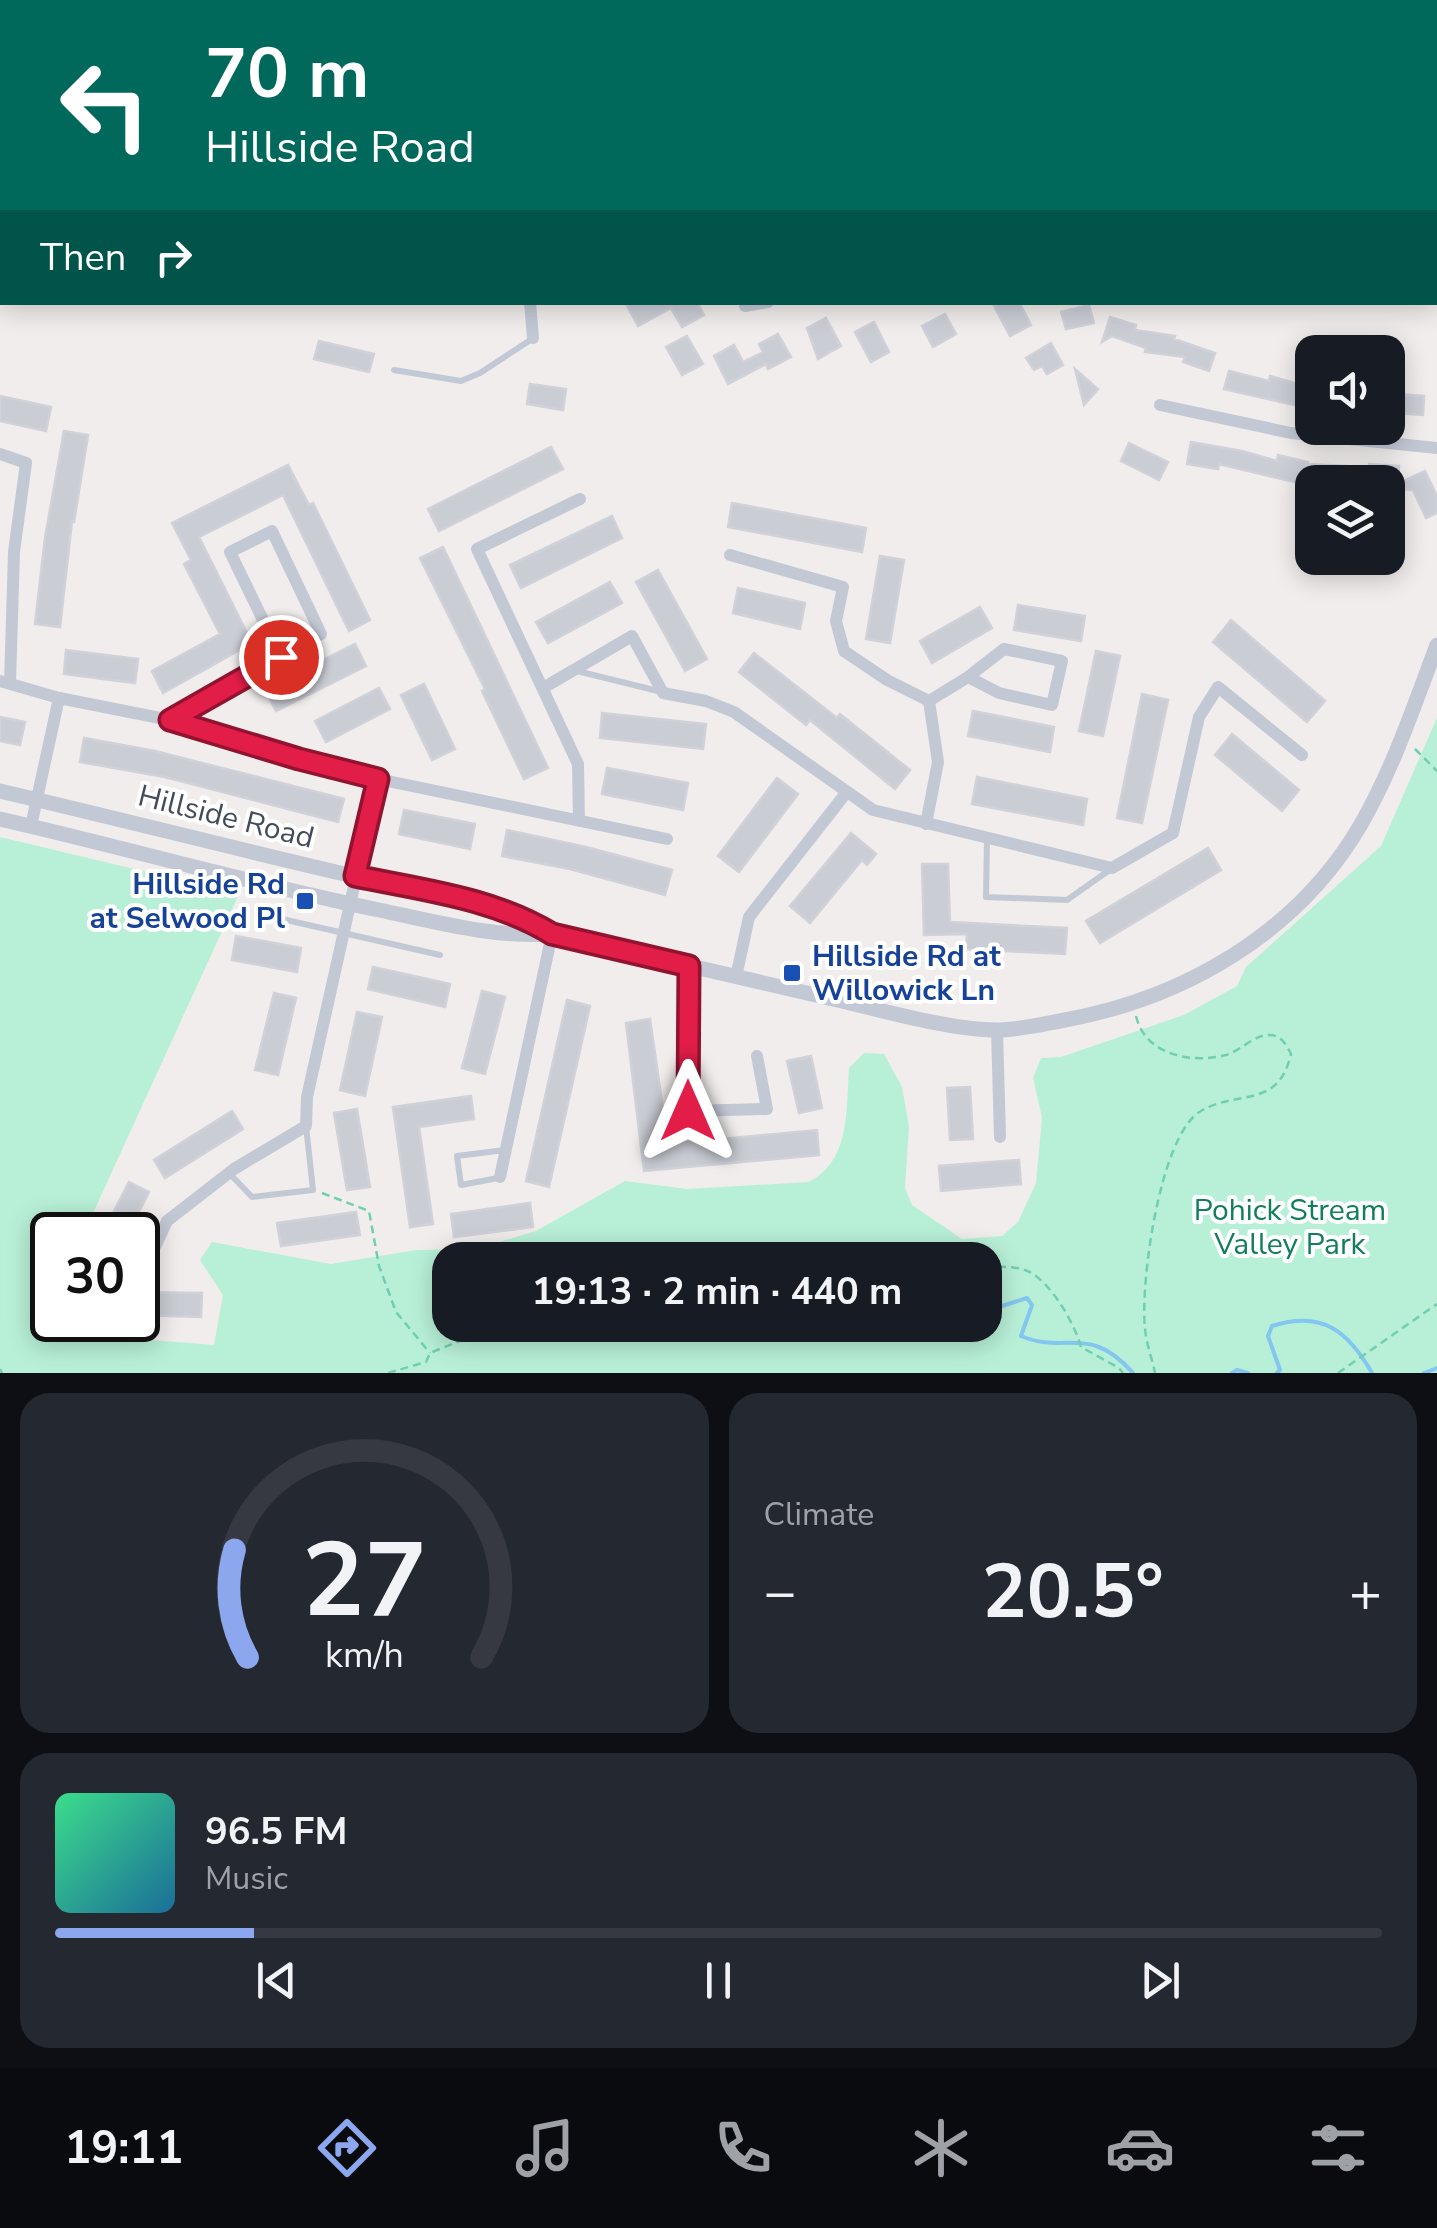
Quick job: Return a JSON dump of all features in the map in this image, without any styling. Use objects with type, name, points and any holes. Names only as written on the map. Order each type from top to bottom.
[{"type":"street","points":[[530,305],[533,338]]},
{"type":"street","points":[[745,306],[751,305]]},
{"type":"street","points":[[1160,405],[1291,433],[1437,448]]},
{"type":"street","points":[[0,454],[26,463],[7,550],[5,682],[59,698],[170,720],[378,779],[667,840]]},
{"type":"street","points":[[580,499],[477,548],[578,764],[580,822]]},
{"type":"street","points":[[170,720],[281,657],[321,634],[272,531],[230,552],[281,657]]},
{"type":"street","points":[[730,556],[843,586],[836,621],[844,651],[887,680],[929,700]]},
{"type":"street","points":[[543,688],[632,636],[663,693],[706,701],[734,712],[873,810],[1112,868],[1173,832],[1199,718],[1218,686],[1302,755]]},
{"type":"street","name":"Hillside Road","points":[[0,819],[349,904],[478,930],[523,936],[552,934],[910,1016],[997,1030],[1105,1013],[1134,1004],[1210,970],[1256,939],[1301,901],[1360,826],[1400,742],[1437,645]]},
{"type":"street","points":[[929,700],[1004,649],[1062,661],[1052,705],[999,693],[968,677]]},
{"type":"street","points":[[31,826],[59,698]]},
{"type":"street","points":[[926,824],[938,762],[929,700]]},
{"type":"street","points":[[160,1237],[168,1221],[229,1173],[306,1126],[307,1097],[378,779]]},
{"type":"street","name":"Hillside Road","points":[[0,791],[475,901],[533,922],[552,934]]},
{"type":"street","points":[[736,976],[750,917],[846,793]]},
{"type":"street","points":[[500,1178],[552,934]]},
{"type":"street","points":[[689,966],[688,1111],[766,1109],[756,1056]]},
{"type":"street","points":[[997,1030],[1000,1137]]},
{"type":"lane","points":[[394,370],[461,381],[533,338]]},
{"type":"lane","points":[[573,670],[663,693]]},
{"type":"lane","points":[[988,838],[986,896],[1067,900],[1112,868]]},
{"type":"lane","points":[[260,914],[440,955]]},
{"type":"lane","points":[[229,1173],[252,1197],[312,1190],[306,1126]]},
{"type":"lane","points":[[500,1178],[461,1185],[458,1156],[506,1150]]},
{"type":"path","points":[[1400,742],[1422,753],[1437,770]]},
{"type":"path","points":[[1134,1004],[1142,1033],[1164,1052],[1189,1058],[1226,1055],[1271,1034],[1284,1041],[1291,1054],[1287,1071],[1269,1091],[1200,1111],[1184,1125],[1169,1154],[1144,1270],[1144,1329],[1156,1373]]},
{"type":"path","points":[[312,1190],[369,1211],[379,1266],[396,1312],[430,1353]]},
{"type":"path","points":[[1002,1268],[1027,1270],[1041,1281],[1073,1321],[1081,1347],[1123,1373]]},
{"type":"path","points":[[1338,1373],[1437,1304]]},
{"type":"path","points":[[388,1373],[426,1362],[430,1353],[457,1342]]},
{"type":"green space","name":"Pohick Stream Valley Park","points":[[1437,718],[1437,1373],[0,1373],[0,837],[239,894],[94,1212],[30,1212],[30,1342],[160,1341],[214,1345],[223,1295],[200,1260],[212,1242],[331,1264],[432,1250],[432,1342],[1002,1342],[1002,1242],[499,1242],[536,1231],[625,1181],[687,1189],[809,1182],[823,1173],[839,1147],[846,1117],[849,1068],[864,1053],[884,1054],[902,1087],[909,1126],[905,1188],[912,1205],[962,1239],[1002,1236],[1018,1222],[1036,1183],[1042,1118],[1033,1078],[1041,1058],[1061,1057],[1184,1015],[1237,986],[1246,967],[1381,846]]},
{"type":"building","points":[[627,305],[699,305],[704,315],[682,327],[671,308],[638,326]]},
{"type":"building","points":[[994,305],[1021,305],[1031,325],[1010,336]]},
{"type":"building","points":[[1089,305],[1094,323],[1066,329],[1061,312]]},
{"type":"building","points":[[945,314],[956,334],[933,347],[922,326]]},
{"type":"building","points":[[1110,317],[1136,325],[1135,330],[1175,336],[1174,339],[1215,353],[1209,371],[1183,362],[1185,357],[1145,352],[1146,348],[1112,336],[1102,342]]},
{"type":"building","points":[[826,318],[841,346],[818,359],[807,328]]},
{"type":"building","points":[[874,322],[889,352],[871,362],[855,332]]},
{"type":"building","points":[[778,334],[791,357],[768,369],[766,364],[728,384],[714,356],[734,345],[743,362],[763,352],[759,344]]},
{"type":"building","points":[[687,336],[703,364],[682,375],[666,347]]},
{"type":"building","points":[[319,341],[374,354],[369,372],[314,359]]},
{"type":"building","points":[[1051,343],[1063,365],[1047,374],[1042,366],[1034,370],[1026,358]]},
{"type":"building","points":[[1075,369],[1098,389],[1084,405]]},
{"type":"building","points":[[1229,371],[1269,381],[1270,376],[1295,383],[1295,405],[1224,389]]},
{"type":"building","points":[[530,384],[566,389],[563,410],[527,404]]},
{"type":"building","points":[[1405,395],[1424,396],[1423,415],[1405,414]]},
{"type":"building","points":[[0,396],[51,407],[46,431],[0,421]]},
{"type":"building","points":[[64,431],[88,435],[72,521],[60,627],[35,624]]},
{"type":"building","points":[[1191,442],[1277,461],[1278,455],[1307,464],[1327,465],[1295,465],[1295,482],[1219,464],[1218,469],[1187,464]]},
{"type":"building","points":[[1129,443],[1168,462],[1159,480],[1121,461]]},
{"type":"building","points":[[551,447],[563,469],[439,531],[428,509]]},
{"type":"building","points":[[288,465],[309,505],[313,503],[370,620],[349,631],[283,495],[199,537],[252,643],[163,693],[152,671],[220,634],[184,564],[191,560],[172,523]]},
{"type":"building","points":[[1425,471],[1437,496],[1437,513],[1426,518],[1413,490],[1405,489],[1405,480]]},
{"type":"building","points":[[732,503],[866,528],[862,552],[728,527]]},
{"type":"building","points":[[612,516],[622,538],[521,588],[510,565]]},
{"type":"building","points":[[443,547],[548,768],[524,779],[482,691],[485,689],[420,558]]},
{"type":"building","points":[[880,556],[904,560],[890,643],[866,639]]},
{"type":"building","points":[[658,570],[707,659],[685,671],[636,582]]},
{"type":"building","points":[[610,582],[622,603],[548,643],[536,622]]},
{"type":"building","points":[[738,588],[805,603],[800,629],[733,613]]},
{"type":"building","points":[[1018,605],[1085,616],[1081,641],[1014,630]]},
{"type":"building","points":[[980,607],[992,628],[932,663],[920,641]]},
{"type":"building","points":[[1231,620],[1325,701],[1307,722],[1213,642]]},
{"type":"building","points":[[355,644],[366,666],[276,711],[265,689]]},
{"type":"building","points":[[66,650],[138,659],[135,683],[64,674]]},
{"type":"building","points":[[1096,651],[1120,656],[1103,736],[1079,731]]},
{"type":"building","points":[[754,653],[910,770],[895,789],[810,720],[806,725],[739,672]]},
{"type":"building","points":[[424,684],[455,749],[432,760],[401,695]]},
{"type":"building","points":[[379,688],[390,709],[326,742],[315,721]]},
{"type":"building","points":[[1142,694],[1168,700],[1142,823],[1117,818]]},
{"type":"building","points":[[973,711],[1054,727],[1050,752],[968,736]]},
{"type":"building","points":[[602,713],[706,724],[703,749],[600,738]]},
{"type":"building","points":[[0,717],[25,722],[20,745],[0,741]]},
{"type":"building","points":[[1232,734],[1299,790],[1282,811],[1215,755]]},
{"type":"building","points":[[84,738],[155,751],[344,799],[338,822],[165,777],[80,762]]},
{"type":"building","points":[[607,768],[688,783],[683,810],[602,794]]},
{"type":"building","points":[[977,777],[1087,799],[1083,825],[972,804]]},
{"type":"building","points":[[777,778],[798,794],[739,872],[718,856]]},
{"type":"building","points":[[404,810],[475,824],[470,849],[399,834]]},
{"type":"building","points":[[507,830],[672,870],[665,895],[570,869],[502,856]]},
{"type":"building","points":[[851,833],[876,854],[867,865],[862,860],[810,923],[790,906]]},
{"type":"building","points":[[1208,848],[1221,870],[1100,943],[1086,921]]},
{"type":"building","points":[[922,864],[948,864],[950,922],[1067,928],[1065,954],[966,949],[967,934],[924,935]]},
{"type":"building","points":[[236,936],[301,948],[297,972],[232,960]]},
{"type":"building","points":[[373,967],[450,984],[445,1007],[368,989]]},
{"type":"building","points":[[482,991],[505,997],[485,1074],[462,1068]]},
{"type":"building","points":[[274,993],[296,998],[278,1075],[255,1070]]},
{"type":"building","points":[[567,1000],[590,1006],[549,1187],[526,1181]]},
{"type":"building","points":[[357,1012],[382,1017],[365,1096],[340,1090]]},
{"type":"building","points":[[650,1019],[668,1144],[817,1130],[819,1155],[644,1171],[626,1023]]},
{"type":"building","points":[[811,1056],[822,1108],[799,1113],[787,1061]]},
{"type":"building","points":[[970,1087],[973,1139],[950,1140],[947,1088]]},
{"type":"building","points":[[471,1096],[474,1119],[419,1127],[433,1224],[410,1227],[393,1107]]},
{"type":"building","points":[[357,1109],[370,1187],[347,1190],[334,1113]]},
{"type":"building","points":[[232,1111],[243,1129],[165,1178],[154,1160]]},
{"type":"building","points":[[1019,1160],[1021,1184],[941,1191],[939,1166]]},
{"type":"building","points":[[129,1182],[149,1192],[139,1212],[114,1212]]},
{"type":"building","points":[[530,1203],[533,1227],[454,1237],[451,1214]]},
{"type":"building","points":[[356,1212],[360,1235],[281,1246],[277,1223]]},
{"type":"building","points":[[160,1292],[202,1293],[201,1317],[160,1316]]},
{"type":"waterway","points":[[1002,1306],[1027,1298],[1032,1305],[1021,1336],[1051,1343],[1090,1344],[1117,1358],[1133,1373]]},
{"type":"waterway","points":[[1277,1373],[1280,1370],[1268,1336],[1272,1326],[1305,1321],[1343,1335],[1372,1373]]},
{"type":"waterway","points":[[1424,1373],[1437,1368]]},
{"type":"waterway","points":[[1232,1373],[1248,1373]]},
{"type":"place","name":"Hillside Rd at Selwood Pl","points":[[305,901]]},
{"type":"place","name":"Hillside Rd at Willowick Ln","points":[[792,973]]},
{"type":"route","points":[[281,657],[170,720],[378,779],[355,876],[475,901],[533,922],[552,934],[689,966],[688,1111]]}]
